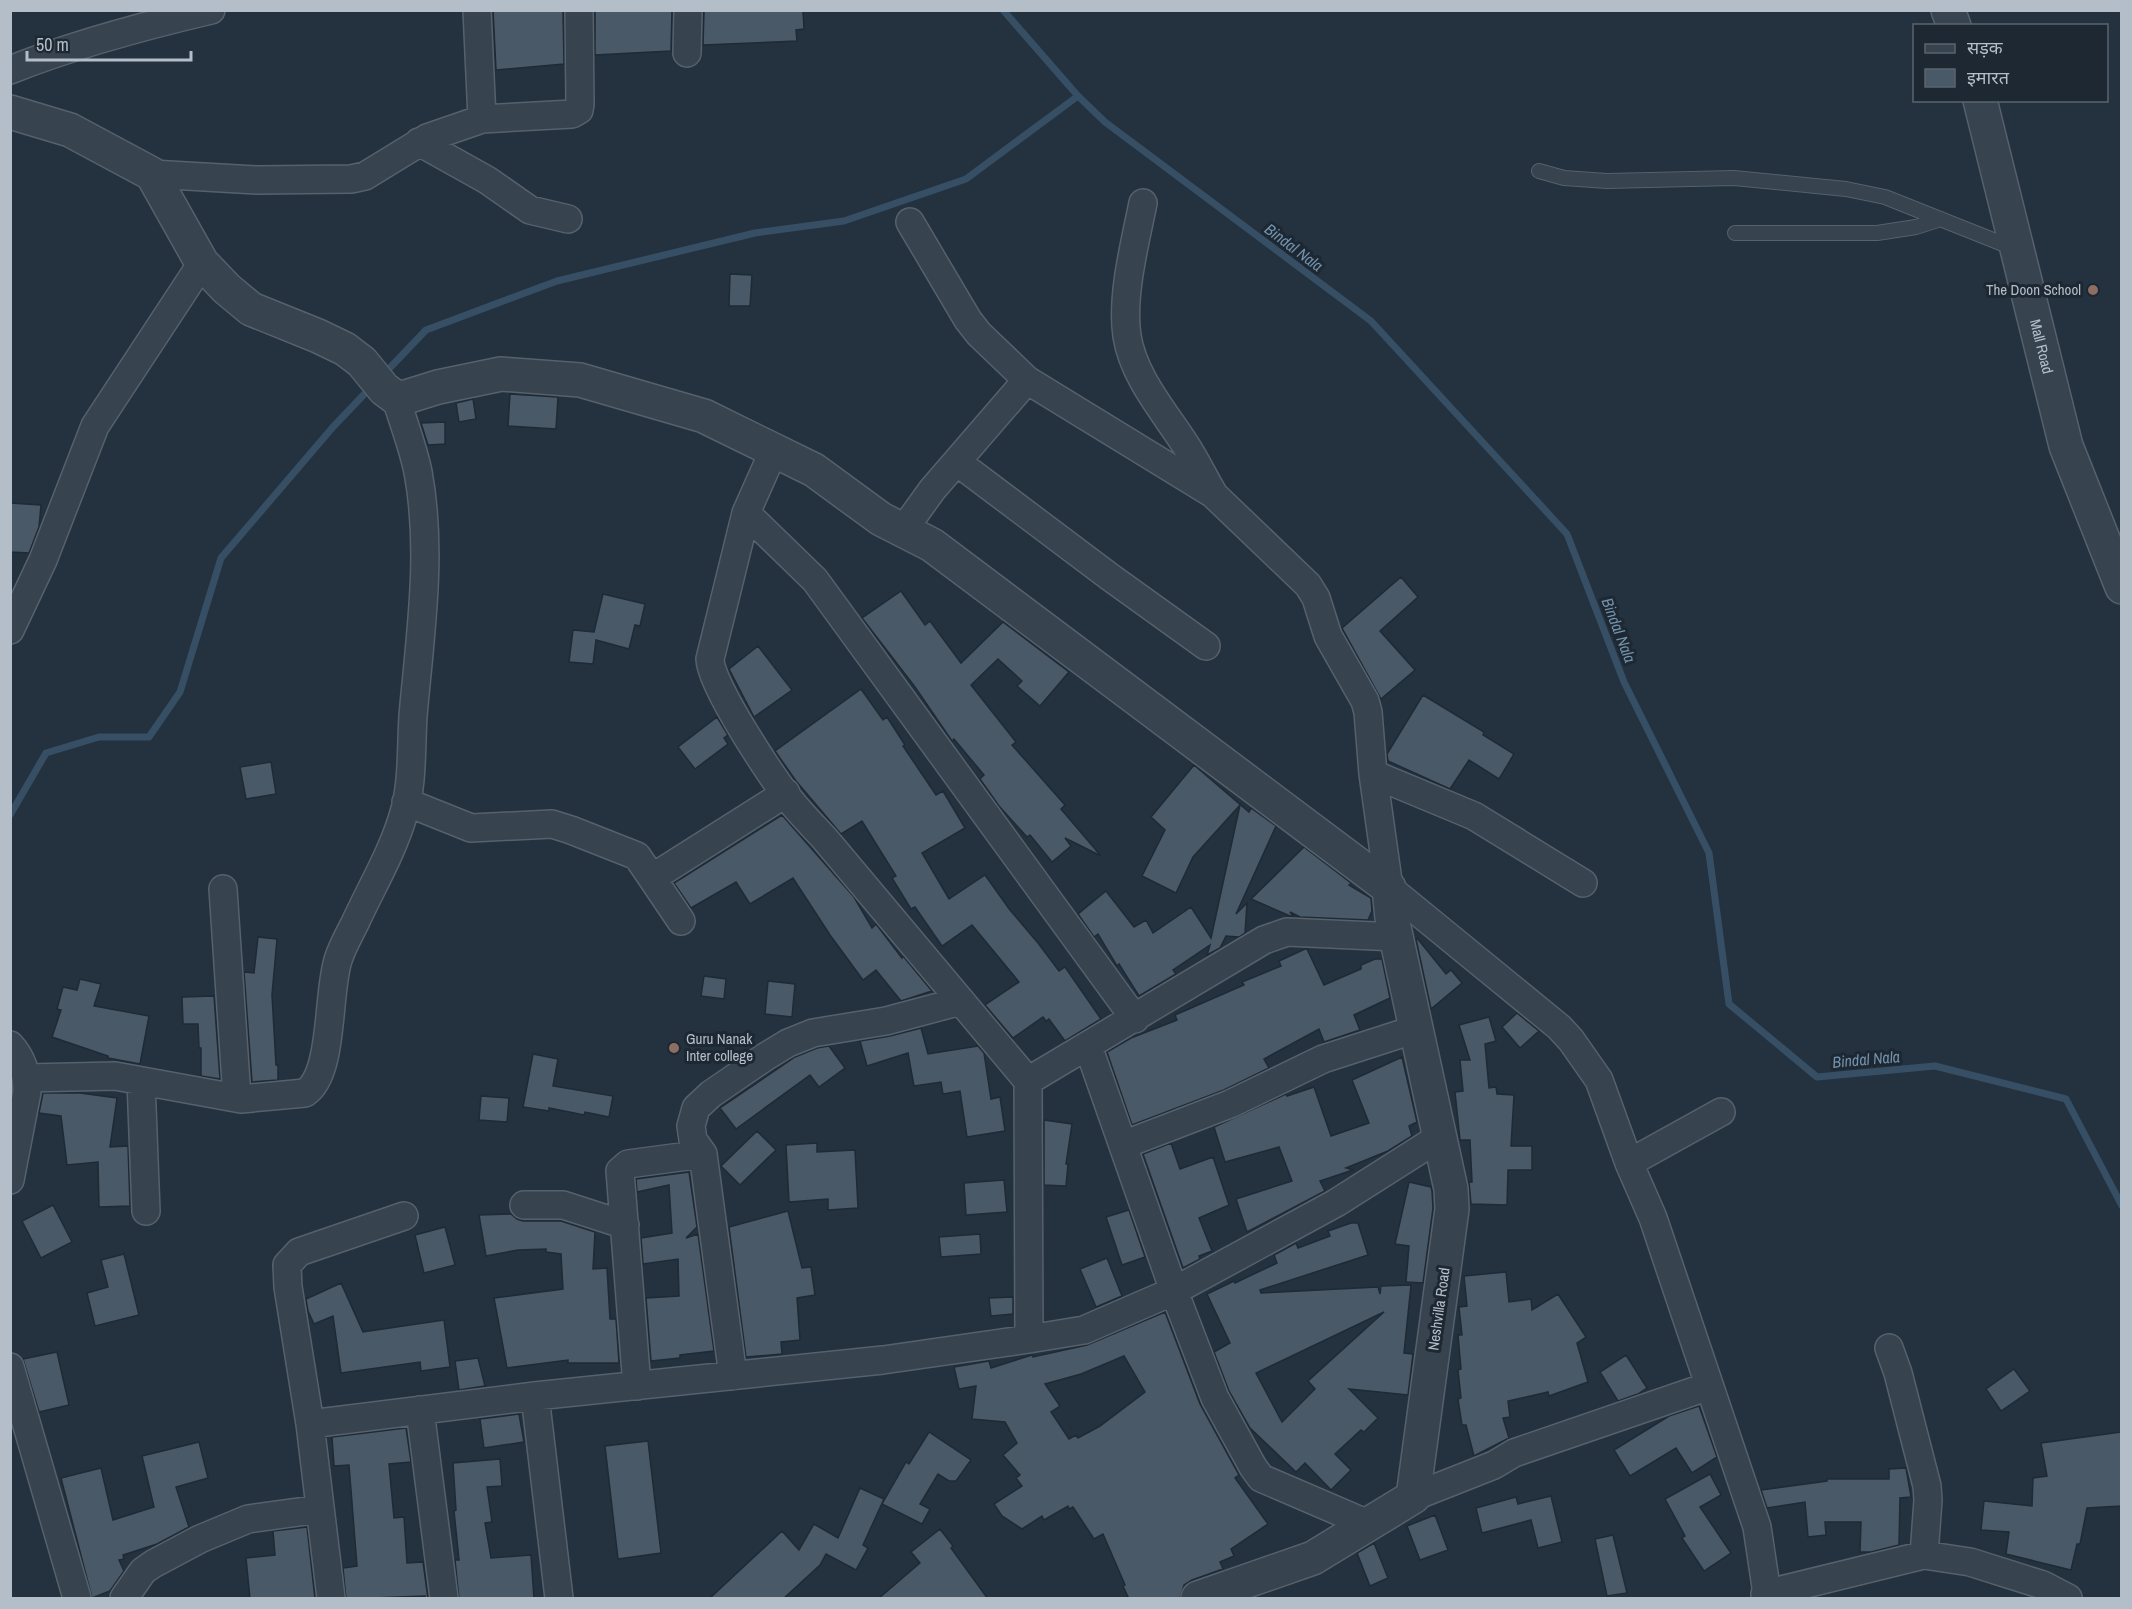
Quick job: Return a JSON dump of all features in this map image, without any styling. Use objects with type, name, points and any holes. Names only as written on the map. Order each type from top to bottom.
[{"type":"street","points":[[10,69],[142,26],[211,10]]},
{"type":"street","points":[[477,10],[482,119]]},
{"type":"street","points":[[10,112],[70,130],[152,174],[256,180],[351,179],[365,176],[427,138],[482,119],[572,114],[579,110],[579,10]]},
{"type":"street","points":[[687,53],[688,10]]},
{"type":"street","name":"Mall Road","points":[[1981,102],[2066,447],[2121,587]]},
{"type":"street","points":[[419,142],[487,180],[530,210],[568,219]]},
{"type":"street","points":[[27,1078],[115,1076],[237,1098],[305,1093],[313,1087],[324,1060],[331,994],[338,959],[404,814],[411,766],[423,608],[424,544],[417,469],[390,393],[362,362],[345,349],[251,309],[227,289],[202,262],[152,174]]},
{"type":"street","points":[[1143,203],[1130,268],[1126,314],[1127,337],[1144,382],[1185,443],[1213,494]]},
{"type":"street","points":[[910,222],[968,320],[979,334],[1028,380],[1213,494],[1308,585],[1316,598],[1328,636],[1365,701],[1368,712],[1373,774],[1389,888]]},
{"type":"street","points":[[10,630],[20,585],[43,560],[95,426],[202,262]]},
{"type":"street","points":[[390,393],[406,397],[438,387],[501,374],[580,380],[704,416],[814,470],[881,519],[942,552],[1389,888],[1559,1027],[1571,1040],[1599,1080],[1629,1163],[1653,1218],[1757,1527],[1765,1597],[1924,1555],[1970,1562],[2043,1585],[2068,1599]]},
{"type":"street","points":[[903,529],[932,490],[1028,380]]},
{"type":"street","points":[[774,450],[746,513],[710,665],[738,722],[786,793],[1028,1081],[1029,1339]]},
{"type":"street","points":[[957,462],[1206,646]]},
{"type":"street","points":[[746,513],[815,580],[1135,1018]]},
{"type":"street","points":[[1373,774],[1473,816],[1583,883]]},
{"type":"street","points":[[652,878],[786,793]]},
{"type":"street","points":[[406,802],[461,826],[471,828],[552,824],[637,856],[681,921]]},
{"type":"street","name":"Neshvilla Road","points":[[1389,888],[1392,918],[1451,1190],[1452,1209],[1413,1497]]},
{"type":"street","points":[[223,889],[237,1098]]},
{"type":"street","points":[[1028,1081],[1264,940],[1278,934],[1287,932],[1396,937]]},
{"type":"street","points":[[733,1376],[703,1154],[693,1140],[691,1126],[696,1108],[711,1094],[788,1043],[813,1033],[886,1021],[961,1001]]},
{"type":"street","points":[[1123,1145],[1230,1104],[1323,1059],[1416,1029]]},
{"type":"street","points":[[10,1045],[22,1062],[27,1078],[27,1092],[10,1180]]},
{"type":"street","points":[[1088,1046],[1174,1291],[1215,1398],[1257,1473],[1274,1485],[1368,1524]]},
{"type":"street","points":[[141,1081],[146,1211]]},
{"type":"street","points":[[1629,1163],[1721,1112]]},
{"type":"street","points":[[310,1424],[535,1396],[883,1360],[1084,1330],[1174,1291],[1336,1203],[1440,1137]]},
{"type":"street","points":[[637,1386],[620,1171],[628,1164],[703,1154]]},
{"type":"street","points":[[524,1205],[563,1205],[625,1225]]},
{"type":"street","points":[[331,1599],[310,1424],[288,1287],[287,1265],[299,1252],[404,1216]]},
{"type":"street","points":[[1889,1348],[1898,1373],[1927,1486],[1924,1555]]},
{"type":"street","points":[[10,1367],[77,1599]]},
{"type":"street","points":[[1198,1599],[1313,1558],[1413,1497],[1494,1464],[1514,1453],[1709,1386]]},
{"type":"street","points":[[535,1396],[559,1599]]},
{"type":"street","points":[[420,1410],[444,1599]]},
{"type":"street","points":[[124,1599],[143,1571],[200,1539],[248,1520],[320,1509]]},
{"type":"lane","points":[[1539,171],[1564,178],[1607,181],[1734,178],[1846,189],[1885,197],[2018,249]]},
{"type":"lane","points":[[1735,233],[1877,233],[1941,219]]},
{"type":"building","points":[[493,10],[563,10],[564,64],[496,70]]},
{"type":"building","points":[[595,10],[672,10],[671,51],[595,55]]},
{"type":"building","points":[[704,10],[803,11],[804,29],[796,30],[797,41],[703,45]]},
{"type":"building","points":[[730,274],[752,275],[750,306],[729,306]]},
{"type":"building","points":[[510,394],[558,397],[556,429],[508,426]]},
{"type":"building","points":[[473,399],[476,419],[459,422],[456,403]]},
{"type":"building","points":[[445,422],[445,444],[428,445],[421,423]]},
{"type":"building","points":[[10,503],[41,505],[39,527],[29,553],[10,552]]},
{"type":"building","points":[[1401,577],[1418,597],[1380,631],[1415,670],[1381,699],[1342,628]]},
{"type":"building","points":[[901,591],[925,625],[930,621],[961,663],[1003,622],[1069,672],[1040,706],[1017,686],[1022,681],[998,659],[971,685],[1016,742],[1012,745],[1065,805],[1061,809],[1101,856],[1065,838],[1071,846],[1052,862],[1030,835],[1027,837],[999,806],[980,779],[984,775],[954,739],[952,741],[915,687],[862,618]]},
{"type":"building","points":[[603,594],[645,604],[640,626],[635,625],[629,649],[596,640],[593,664],[569,662],[573,630],[594,632]]},
{"type":"building","points":[[758,646],[792,690],[754,717],[729,669]]},
{"type":"building","points":[[861,689],[883,720],[887,717],[905,745],[903,746],[936,795],[943,791],[965,828],[922,853],[949,899],[985,875],[1059,971],[1065,967],[1101,1019],[1065,1041],[1049,1019],[1046,1021],[1043,1017],[1013,1038],[985,1005],[1019,982],[972,925],[942,946],[915,907],[911,909],[892,878],[896,876],[862,821],[841,834],[796,781],[775,751]]},
{"type":"building","points":[[1423,695],[1484,732],[1483,735],[1514,754],[1499,779],[1469,760],[1450,789],[1388,761],[1387,754]]},
{"type":"building","points":[[717,717],[728,735],[724,738],[728,744],[695,769],[678,747]]},
{"type":"building","points":[[271,762],[276,794],[246,799],[240,767]]},
{"type":"building","points":[[1194,765],[1249,812],[1251,808],[1276,826],[1236,914],[1247,903],[1245,933],[1239,937],[1226,936],[1220,948],[1207,955],[1210,945],[1173,970],[1176,974],[1139,996],[1119,964],[1117,966],[1098,934],[1094,937],[1078,914],[1106,891],[1134,927],[1146,920],[1153,933],[1191,907],[1211,938],[1240,805],[1193,857],[1176,893],[1142,876],[1165,830],[1151,817]]},
{"type":"building","points":[[782,815],[854,897],[872,928],[876,924],[902,958],[903,956],[932,991],[901,1001],[876,970],[863,980],[793,878],[750,904],[736,882],[691,908],[674,883]]},
{"type":"building","points":[[1304,847],[1351,883],[1349,885],[1371,898],[1372,911],[1368,920],[1300,917],[1290,912],[1293,916],[1290,916],[1251,899]]},
{"type":"building","points":[[258,937],[277,939],[272,995],[278,1080],[252,1082],[244,972],[254,973]]},
{"type":"building","points":[[1416,939],[1446,974],[1451,970],[1462,983],[1431,1009]]},
{"type":"building","points":[[1305,949],[1324,985],[1361,969],[1361,965],[1375,959],[1382,959],[1390,998],[1354,1015],[1360,1030],[1324,1042],[1319,1029],[1264,1059],[1269,1068],[1224,1090],[1132,1125],[1107,1052],[1131,1038],[1177,1020],[1175,1015],[1244,985],[1242,982],[1281,966],[1279,961]]},
{"type":"building","points":[[704,976],[726,979],[724,999],[701,996]]},
{"type":"building","points":[[80,979],[101,984],[94,1006],[149,1016],[140,1064],[108,1058],[108,1056],[52,1037],[61,1010],[57,1009],[63,987],[77,990]]},
{"type":"building","points":[[768,981],[795,984],[792,1017],[765,1014]]},
{"type":"building","points":[[214,996],[220,1079],[201,1076],[198,1024],[183,1024],[182,997]]},
{"type":"building","points":[[1517,1013],[1539,1031],[1520,1048],[1502,1027]]},
{"type":"building","points":[[1489,1017],[1496,1041],[1485,1044],[1489,1088],[1496,1087],[1497,1094],[1514,1095],[1511,1146],[1532,1146],[1532,1170],[1508,1170],[1507,1205],[1471,1204],[1470,1140],[1460,1140],[1455,1092],[1463,1091],[1460,1060],[1470,1060],[1459,1025]]},
{"type":"building","points":[[921,1028],[928,1054],[978,1046],[984,1053],[991,1099],[1000,1097],[1005,1131],[967,1137],[960,1091],[943,1094],[941,1082],[914,1086],[908,1053],[867,1066],[860,1041]]},
{"type":"building","points":[[829,1046],[845,1068],[819,1087],[810,1075],[736,1129],[720,1108],[795,1057]]},
{"type":"building","points":[[533,1054],[558,1059],[553,1086],[613,1096],[609,1117],[585,1112],[584,1115],[549,1108],[549,1111],[523,1107]]},
{"type":"building","points":[[1402,1057],[1417,1122],[1409,1126],[1412,1136],[1388,1151],[1346,1168],[1353,1170],[1320,1181],[1325,1191],[1247,1232],[1236,1199],[1292,1181],[1279,1147],[1225,1162],[1214,1127],[1286,1094],[1287,1096],[1314,1087],[1331,1136],[1369,1123],[1352,1080]]},
{"type":"building","points":[[43,1093],[80,1093],[117,1098],[110,1147],[128,1146],[130,1206],[99,1207],[98,1162],[67,1165],[61,1116],[39,1113]]},
{"type":"building","points":[[481,1096],[509,1098],[507,1122],[479,1120]]},
{"type":"building","points":[[1044,1120],[1072,1124],[1066,1164],[1068,1164],[1066,1186],[1044,1185]]},
{"type":"building","points":[[757,1131],[776,1150],[740,1185],[721,1166]]},
{"type":"building","points":[[817,1143],[817,1152],[855,1150],[858,1208],[828,1210],[828,1199],[789,1202],[786,1145]]},
{"type":"building","points":[[1171,1143],[1180,1169],[1213,1157],[1229,1205],[1199,1218],[1212,1251],[1199,1256],[1200,1259],[1183,1268],[1143,1154]]},
{"type":"building","points":[[689,1172],[697,1227],[686,1238],[698,1234],[714,1351],[651,1361],[646,1298],[679,1296],[678,1259],[643,1264],[641,1238],[672,1233],[669,1185],[637,1192],[636,1179]]},
{"type":"building","points":[[1004,1180],[1007,1212],[966,1215],[964,1183]]},
{"type":"building","points":[[1409,1182],[1431,1187],[1432,1191],[1433,1208],[1423,1283],[1406,1282],[1409,1246],[1395,1244]]},
{"type":"building","points":[[53,1205],[72,1242],[41,1258],[22,1221]]},
{"type":"building","points":[[1129,1210],[1145,1257],[1122,1265],[1106,1217]]},
{"type":"building","points":[[788,1211],[802,1268],[811,1267],[815,1295],[797,1298],[800,1340],[781,1342],[782,1354],[746,1357],[729,1227]]},
{"type":"building","points":[[511,1214],[523,1221],[561,1221],[595,1232],[593,1269],[607,1268],[610,1319],[616,1319],[619,1363],[568,1363],[568,1360],[507,1368],[494,1298],[563,1289],[561,1254],[546,1252],[546,1249],[518,1250],[486,1256],[479,1215]]},
{"type":"building","points":[[1351,1223],[1358,1223],[1368,1255],[1260,1290],[1261,1293],[1378,1287],[1380,1294],[1381,1286],[1411,1285],[1404,1353],[1413,1354],[1408,1395],[1349,1389],[1378,1418],[1335,1454],[1351,1470],[1331,1490],[1305,1463],[1296,1472],[1250,1428],[1229,1391],[1214,1352],[1230,1343],[1207,1294],[1277,1263],[1274,1255],[1296,1243],[1298,1248],[1330,1236],[1328,1231]],"holes":[[[1384,1312],[1308,1381],[1315,1389],[1282,1422],[1256,1373]]]},
{"type":"building","points":[[445,1227],[455,1265],[424,1273],[415,1235]]},
{"type":"building","points":[[980,1234],[981,1254],[941,1257],[939,1237]]},
{"type":"building","points":[[124,1254],[139,1315],[95,1326],[87,1293],[108,1287],[101,1260]]},
{"type":"building","points":[[1107,1258],[1122,1296],[1096,1307],[1080,1269]]},
{"type":"building","points":[[1506,1272],[1509,1302],[1531,1299],[1532,1310],[1558,1294],[1586,1337],[1577,1343],[1588,1382],[1549,1396],[1548,1392],[1508,1401],[1510,1417],[1503,1418],[1509,1438],[1474,1456],[1466,1425],[1462,1425],[1458,1399],[1461,1398],[1458,1370],[1461,1369],[1458,1335],[1462,1335],[1459,1307],[1467,1306],[1464,1276]]},
{"type":"building","points":[[341,1283],[363,1332],[444,1320],[450,1367],[421,1371],[420,1362],[341,1373],[333,1316],[314,1324],[306,1299]]},
{"type":"building","points":[[1013,1297],[1013,1314],[991,1316],[989,1298]]},
{"type":"building","points":[[1165,1312],[1200,1404],[1239,1475],[1235,1478],[1268,1524],[1231,1549],[1234,1556],[1220,1562],[1223,1569],[1184,1585],[1180,1598],[1129,1599],[1103,1534],[1094,1539],[1073,1507],[1069,1509],[1068,1506],[1044,1520],[1042,1516],[1022,1529],[1002,1516],[994,1504],[1022,1486],[1016,1478],[1020,1475],[1003,1455],[1017,1443],[1005,1422],[972,1419],[976,1386],[959,1389],[954,1367],[989,1361],[991,1368],[1032,1355],[1033,1357],[1087,1345]],"holes":[[[1124,1356],[1145,1392],[1100,1426],[1078,1438],[1076,1435],[1069,1439],[1051,1412],[1060,1406],[1045,1384],[1081,1374]]]},
{"type":"building","points":[[57,1352],[69,1405],[39,1412],[23,1359]]},
{"type":"building","points":[[1626,1355],[1647,1388],[1618,1401],[1600,1372]]},
{"type":"building","points":[[478,1358],[485,1386],[459,1390],[455,1361]]},
{"type":"building","points":[[2014,1369],[2030,1391],[2001,1411],[1986,1389]]},
{"type":"building","points":[[1699,1406],[1717,1457],[1692,1473],[1676,1448],[1630,1476],[1614,1450],[1669,1416]]},
{"type":"building","points":[[519,1414],[524,1442],[484,1448],[480,1419]]},
{"type":"building","points":[[406,1428],[411,1462],[389,1464],[394,1518],[404,1517],[407,1563],[423,1562],[428,1599],[425,1599],[425,1596],[346,1599],[343,1568],[357,1566],[349,1465],[334,1466],[332,1437]]},
{"type":"building","points":[[929,1432],[971,1460],[956,1481],[949,1481],[938,1474],[920,1504],[930,1509],[922,1524],[882,1504],[906,1462],[909,1464]]},
{"type":"building","points":[[2121,1432],[2121,1506],[2087,1508],[2080,1544],[2077,1544],[2071,1570],[2006,1554],[2009,1532],[1981,1530],[1984,1501],[2032,1506],[2033,1478],[2047,1476],[2041,1443]]},
{"type":"building","points":[[648,1441],[661,1553],[618,1559],[605,1446]]},
{"type":"building","points":[[199,1442],[208,1478],[176,1487],[189,1527],[157,1544],[123,1555],[124,1559],[119,1560],[124,1571],[110,1591],[92,1598],[61,1478],[101,1468],[113,1520],[154,1507],[142,1456]]},
{"type":"building","points":[[500,1459],[502,1486],[487,1487],[492,1522],[485,1523],[491,1558],[531,1555],[534,1599],[459,1599],[455,1560],[459,1560],[454,1511],[456,1510],[453,1463]]},
{"type":"building","points":[[1906,1468],[1911,1497],[1900,1498],[1899,1545],[1871,1552],[1860,1552],[1861,1522],[1825,1522],[1826,1535],[1808,1537],[1805,1502],[1767,1508],[1761,1490],[1827,1481],[1827,1479],[1889,1479],[1889,1469]]},
{"type":"building","points":[[1710,1474],[1721,1495],[1700,1507],[1731,1553],[1704,1571],[1682,1538],[1685,1536],[1665,1499]]},
{"type":"building","points":[[860,1488],[884,1499],[863,1545],[868,1548],[856,1570],[826,1554],[820,1565],[783,1599],[709,1599],[782,1531],[799,1550],[814,1524],[838,1538]]},
{"type":"building","points":[[1551,1496],[1562,1542],[1538,1548],[1531,1520],[1482,1533],[1476,1508],[1516,1497],[1518,1504]]},
{"type":"building","points":[[1435,1515],[1448,1550],[1420,1560],[1407,1526]]},
{"type":"building","points":[[307,1527],[315,1599],[250,1599],[246,1558],[275,1555],[273,1531]]},
{"type":"building","points":[[940,1529],[988,1599],[878,1599],[920,1563],[911,1552]]},
{"type":"building","points":[[1613,1535],[1627,1593],[1607,1596],[1595,1539]]},
{"type":"building","points":[[1374,1543],[1388,1578],[1370,1586],[1357,1553]]},
{"type":"waterway","name":"Bindal Nala","points":[[1003,10],[1078,96],[1105,122],[1371,321],[1567,534],[1624,682],[1709,853],[1729,1004],[1817,1077],[1935,1066],[2066,1099],[2122,1206]]},
{"type":"waterway","points":[[384,374],[426,330],[557,281],[755,233],[844,221],[966,179],[1078,96]]},
{"type":"waterway","points":[[10,815],[46,753],[99,737],[149,737],[180,692],[221,558],[333,427],[372,386]]},
{"type":"place","name":"The Doon School","points":[[2093,290]]},
{"type":"place","name":"Guru Nanak Inter college","points":[[674,1048]]}]
